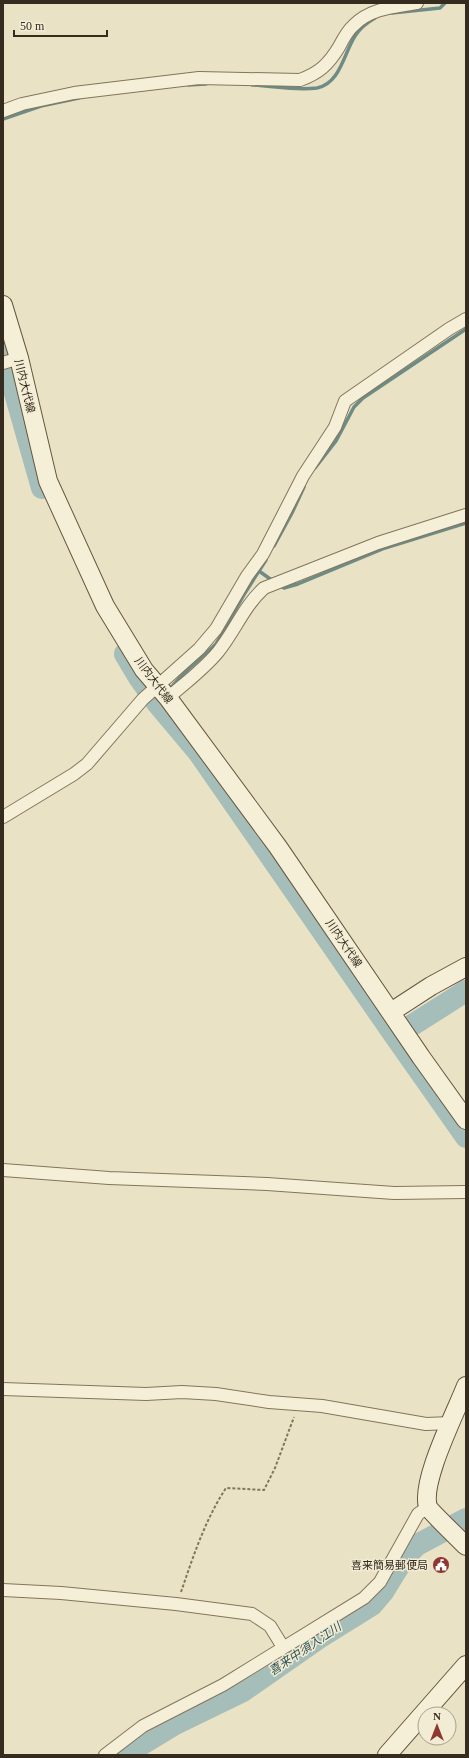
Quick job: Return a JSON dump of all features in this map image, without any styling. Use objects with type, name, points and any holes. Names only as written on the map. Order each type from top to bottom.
[{"type":"main road","name":"川内大代線","points":[[3,305],[11,361],[48,481],[105,606],[144,670],[278,847],[466,1120]]},
{"type":"main road","points":[[391,1012],[431,986],[466,967]]},
{"type":"main road","points":[[454,1534],[432,1513],[428,1507],[427,1494],[438,1453],[457,1418],[466,1386]]},
{"type":"main road","points":[[387,1755],[466,1665]]},
{"type":"street","points":[[3,111],[22,104],[74,93],[199,78],[300,80],[315,75],[326,66],[345,35],[354,24],[367,15],[381,10],[417,3]]},
{"type":"street","points":[[161,692],[216,629],[247,576],[263,554],[302,476],[335,427],[345,401],[449,329],[466,319]]},
{"type":"street","points":[[3,817],[74,774],[86,764],[143,699],[161,692],[202,669],[219,652],[253,598],[264,588],[378,542],[466,515]]},
{"type":"street","points":[[3,1170],[109,1178],[267,1184],[394,1192],[466,1192]]},
{"type":"street","points":[[3,1389],[130,1394],[182,1392],[216,1394],[269,1402],[322,1406],[426,1424],[457,1418]]},
{"type":"street","points":[[105,1755],[143,1726],[223,1684],[364,1598],[380,1582],[418,1514],[428,1507]]},
{"type":"street","points":[[3,1590],[61,1593],[176,1604],[252,1614],[270,1626],[283,1647]]},
{"type":"path","points":[[176,1604],[196,1550],[217,1502],[226,1488],[264,1490],[275,1468],[298,1404]]},
{"type":"waterway","points":[[392,13],[440,8],[445,3]]},
{"type":"waterway","points":[[252,85],[301,89],[317,88],[325,85],[331,81],[336,74],[357,33],[375,18]]},
{"type":"waterway","points":[[188,85],[206,84]]},
{"type":"waterway","points":[[3,119],[41,106],[79,98]]},
{"type":"waterway","points":[[315,468],[336,441],[354,407],[363,398],[466,329]]},
{"type":"waterway","points":[[3,351],[42,488]]},
{"type":"waterway","points":[[274,546],[304,487]]},
{"type":"waterway","points":[[280,585],[284,588],[298,584],[385,548],[466,523]]},
{"type":"waterway","points":[[169,690],[183,674],[216,644],[266,560]]},
{"type":"waterway","points":[[259,571],[273,581]]},
{"type":"waterway","points":[[125,654],[157,703],[199,753],[395,1036],[466,991]]},
{"type":"waterway","points":[[395,1036],[466,1137]]},
{"type":"waterway","name":"喜来中須入江川","points":[[124,1755],[175,1724],[243,1691],[319,1638],[372,1605],[383,1592],[404,1558],[417,1545],[466,1519]]},
{"type":"place","name":"喜来簡易郵便局","points":[[441,1565]]}]
